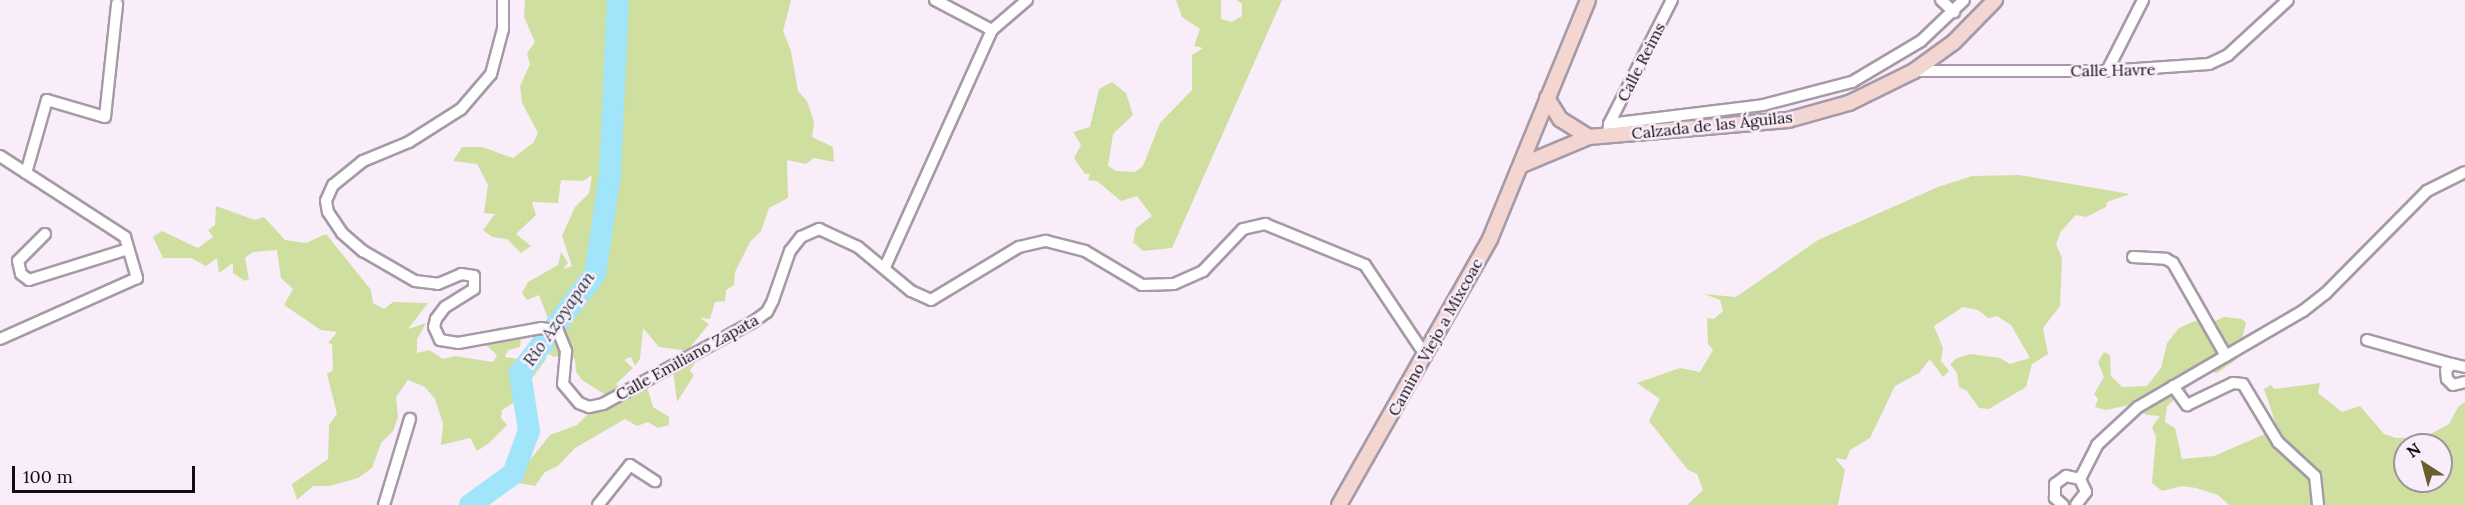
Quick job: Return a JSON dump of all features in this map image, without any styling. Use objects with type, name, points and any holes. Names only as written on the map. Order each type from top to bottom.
[{"type":"main road","name":"Camino Viejo a Mixcoac","points":[[1339,505],[1426,356],[1490,239],[1588,0]]},
{"type":"main road","name":"Calzada de las Águilas","points":[[1522,165],[1609,130],[1788,120],[1850,103],[1914,71],[1962,34],[1995,0]]},
{"type":"main road","points":[[1547,98],[1564,123],[1589,137]]},
{"type":"street","name":"Calle Emiliano Zapata","points":[[502,0],[503,29],[491,74],[461,109],[410,142],[363,160],[333,185],[327,201],[334,221],[363,251],[416,281],[438,284],[461,274],[474,276],[474,289],[445,307],[436,319],[434,327],[440,340],[458,343],[541,328],[558,331],[566,351],[563,384],[579,403],[589,406],[603,404],[767,312],[790,251],[801,237],[819,229],[835,234],[885,267],[911,291],[931,300],[956,288],[1004,255],[1046,241],[1072,245],[1133,281],[1158,286],[1203,271],[1243,229],[1265,224],[1365,265],[1426,356]]},
{"type":"street","points":[[935,0],[992,30]]},
{"type":"street","points":[[885,267],[992,30],[1027,0]]},
{"type":"street","name":"Calle Reims","points":[[1609,130],[1672,0]]},
{"type":"street","points":[[1941,0],[1954,12]]},
{"type":"street","name":"Calzada de las Águilas","points":[[1609,130],[1763,105],[1852,82],[1921,41],[1964,0]]},
{"type":"street","points":[[2107,71],[2143,0]]},
{"type":"street","name":"Calle Havre","points":[[1914,71],[2107,71],[2209,64],[2228,55],[2288,0]]},
{"type":"street","points":[[26,172],[47,100],[105,117],[117,4]]},
{"type":"street","points":[[0,156],[125,237],[137,278],[0,339]]},
{"type":"street","points":[[2080,479],[2097,446],[2113,428],[2138,407],[2310,305],[2427,191],[2465,172]]},
{"type":"street","points":[[45,234],[18,261],[21,274],[29,280],[128,249]]},
{"type":"street","points":[[2133,257],[2166,259],[2173,263],[2226,356]]},
{"type":"street","points":[[2367,340],[2461,363]]},
{"type":"street","points":[[2461,363],[2446,370],[2447,379],[2453,385],[2465,381]]},
{"type":"street","points":[[2173,386],[2187,405],[2233,383],[2243,384],[2278,442],[2315,476],[2318,505]]},
{"type":"street","points":[[384,505],[410,419]]},
{"type":"street","points":[[602,504],[630,465],[655,481]]},
{"type":"street","points":[[2063,505],[2055,498],[2055,484],[2066,476],[2080,479]]},
{"type":"street","points":[[2076,505],[2086,492],[2080,479]]},
{"type":"green space","points":[[525,0],[791,0],[783,31],[791,51],[798,91],[807,101],[814,122],[812,137],[833,147],[834,162],[814,158],[806,164],[787,160],[788,198],[769,208],[761,231],[750,242],[735,272],[734,285],[726,290],[725,301],[715,302],[710,319],[700,318],[709,324],[688,350],[696,361],[690,371],[694,375],[677,402],[672,363],[679,359],[682,350],[659,347],[643,328],[640,359],[635,366],[631,357],[624,360],[633,368],[616,384],[624,392],[633,390],[640,394],[640,380],[645,380],[653,407],[669,417],[669,425],[658,428],[648,422],[637,426],[625,419],[575,448],[558,466],[545,472],[535,486],[519,483],[522,470],[550,435],[577,425],[590,412],[612,399],[582,380],[576,372],[575,359],[568,353],[554,357],[543,350],[546,359],[515,402],[502,410],[501,418],[507,425],[488,444],[477,451],[470,438],[441,445],[443,424],[435,399],[425,387],[408,380],[396,397],[398,417],[393,431],[381,443],[372,468],[358,478],[329,486],[313,486],[297,500],[292,484],[328,459],[329,425],[337,414],[327,374],[333,370],[332,344],[328,343],[337,332],[321,330],[284,305],[293,289],[281,278],[277,250],[253,252],[245,258],[249,279],[245,281],[233,273],[233,263],[219,273],[217,258],[206,266],[191,258],[163,258],[153,237],[162,231],[198,248],[213,237],[208,230],[215,225],[216,206],[255,220],[264,217],[285,240],[306,243],[326,234],[371,290],[373,303],[384,309],[393,302],[428,303],[408,329],[426,323],[417,339],[417,353],[429,350],[443,359],[455,356],[493,362],[497,355],[486,345],[486,334],[500,327],[504,331],[511,328],[521,338],[520,347],[508,350],[505,357],[535,361],[531,347],[548,331],[549,321],[539,295],[527,300],[522,293],[528,282],[558,265],[561,252],[568,263],[563,269],[572,266],[562,236],[575,207],[589,193],[592,175],[583,181],[561,180],[558,203],[532,202],[536,215],[516,234],[531,246],[521,253],[507,239],[492,237],[483,230],[495,214],[484,213],[488,185],[477,164],[453,161],[462,147],[482,147],[513,158],[533,143],[538,133],[522,103],[520,86],[530,64],[527,53],[535,42],[524,17]]},
{"type":"green space","points":[[1176,0],[1221,0],[1221,19],[1232,22],[1242,16],[1242,4],[1237,0],[1282,0],[1172,248],[1143,251],[1133,242],[1136,228],[1152,216],[1137,196],[1121,201],[1097,181],[1088,180],[1090,174],[1085,174],[1074,158],[1081,145],[1073,132],[1090,127],[1099,89],[1112,82],[1126,93],[1133,115],[1113,134],[1108,166],[1116,171],[1135,172],[1143,166],[1160,123],[1192,90],[1192,55],[1203,48],[1194,46],[1200,29],[1182,17]]},
{"type":"green space","points":[[2019,175],[2130,194],[2107,202],[2106,207],[2086,217],[2076,215],[2061,231],[2056,244],[2062,258],[2060,306],[2043,328],[2048,354],[2032,364],[2026,387],[1989,409],[1979,408],[1967,391],[1959,387],[1957,373],[1950,364],[1957,358],[1970,354],[2000,358],[2010,364],[2030,358],[2011,325],[1997,316],[1988,318],[1978,310],[1963,307],[1934,326],[1943,348],[1941,361],[1949,371],[1943,377],[1930,359],[1919,373],[1895,386],[1870,438],[1850,450],[1846,460],[1835,458],[1845,470],[1838,505],[1687,505],[1703,490],[1697,474],[1688,470],[1649,421],[1660,399],[1637,383],[1680,368],[1700,372],[1713,350],[1708,344],[1707,318],[1714,319],[1723,311],[1720,300],[1704,294],[1736,297],[1818,240],[1938,187],[1972,176]]},
{"type":"green space","points":[[2224,317],[2242,319],[2246,323],[2237,359],[2217,373],[2206,371],[2167,406],[2165,422],[2175,428],[2182,459],[2214,456],[2265,434],[2275,421],[2264,389],[2271,385],[2274,389],[2320,383],[2318,393],[2342,412],[2360,406],[2384,434],[2393,437],[2393,493],[2453,493],[2453,433],[2432,433],[2449,424],[2458,407],[2465,402],[2465,505],[2229,505],[2218,495],[2196,488],[2182,486],[2162,491],[2152,483],[2156,437],[2152,427],[2160,416],[2147,415],[2129,405],[2106,410],[2095,407],[2098,399],[2094,394],[2104,377],[2098,362],[2104,352],[2110,355],[2111,376],[2122,387],[2147,386],[2161,368],[2167,343],[2179,328],[2195,321],[2209,324]]},
{"type":"waterway","name":"Rio Azoyapan","points":[[470,505],[513,474],[529,431],[520,373],[595,274],[610,175],[618,0]]}]
